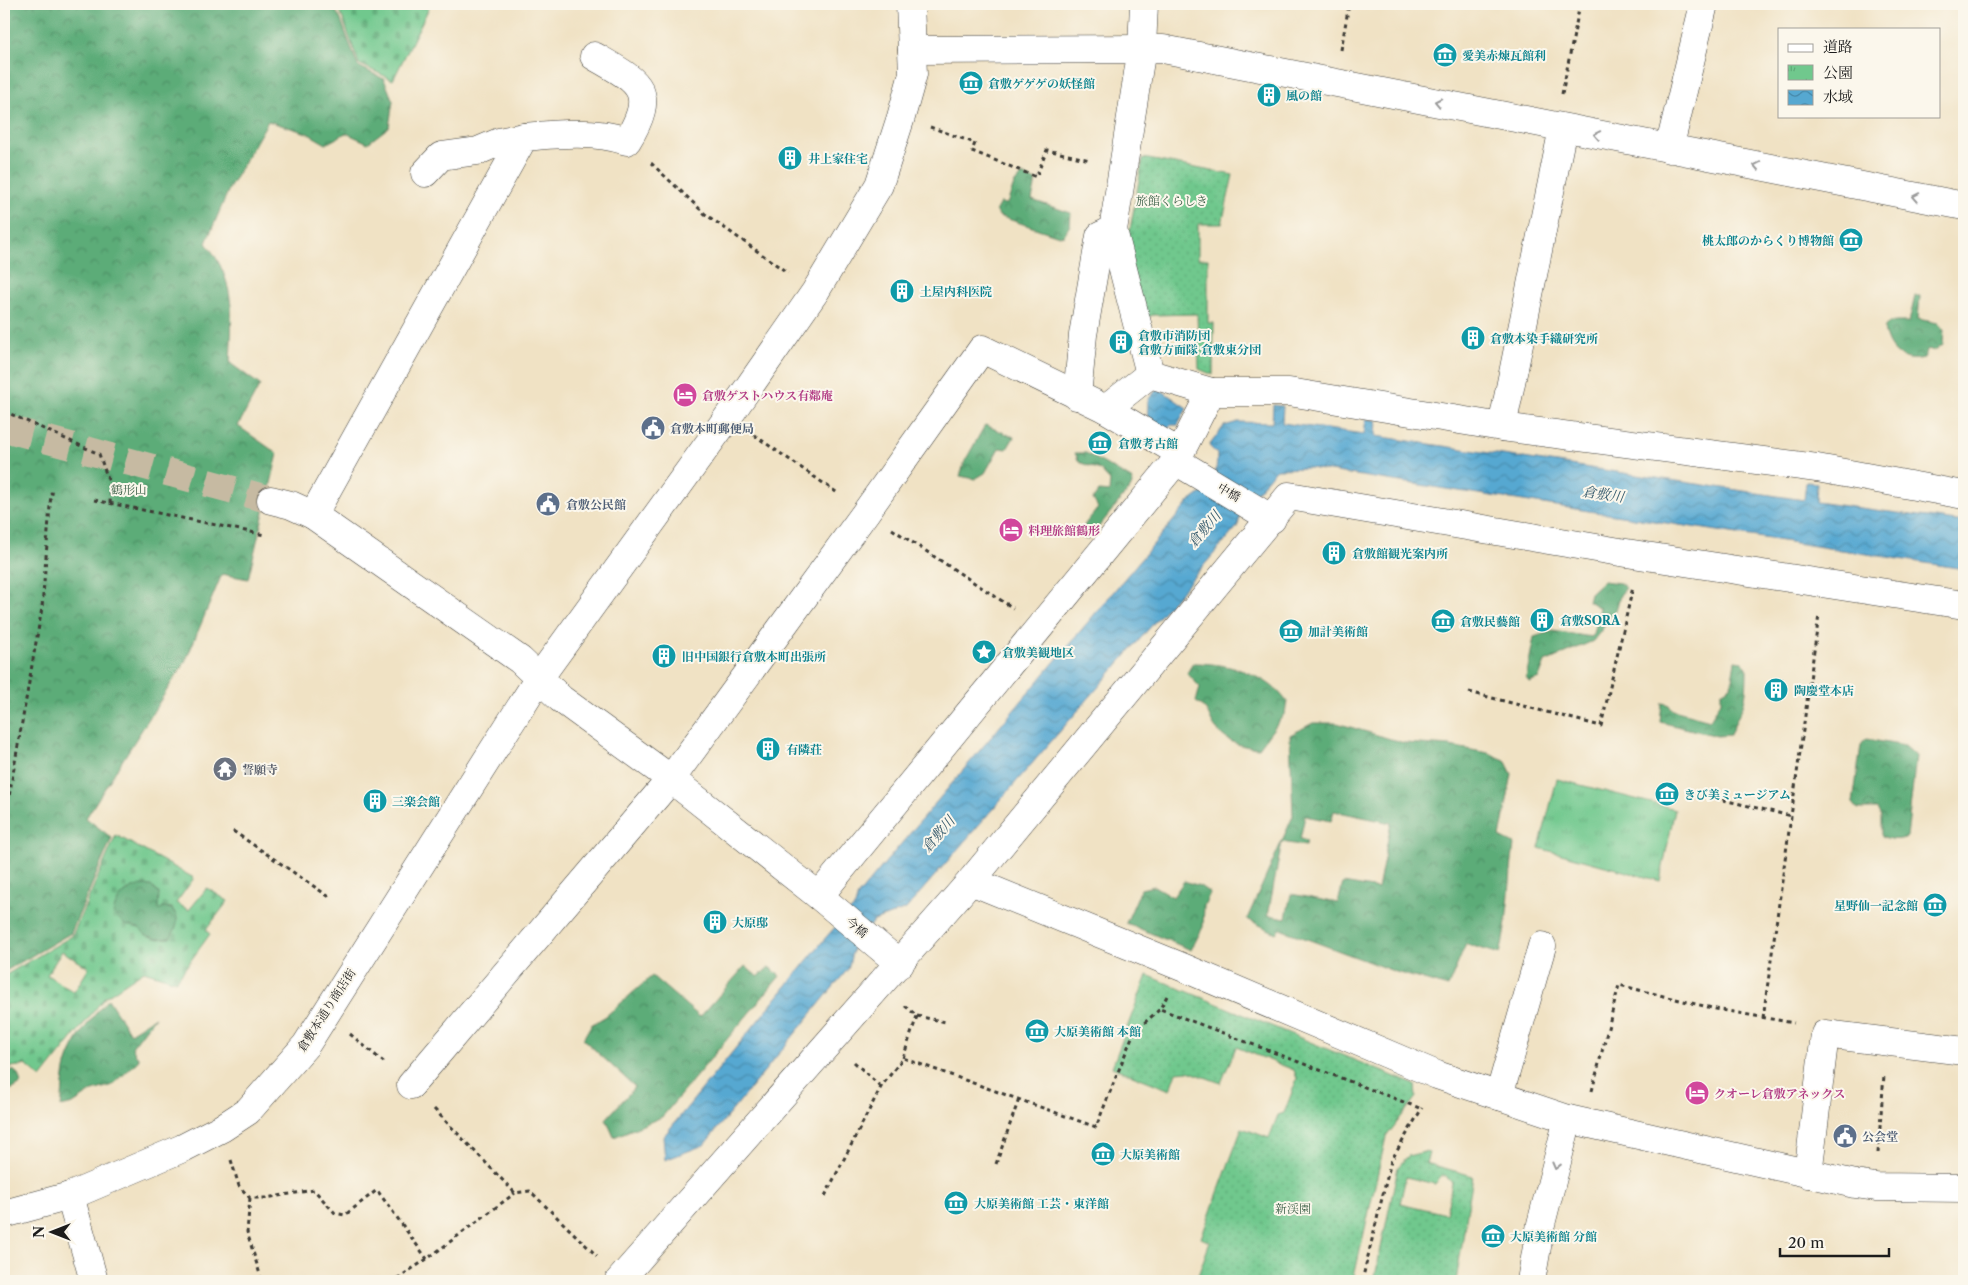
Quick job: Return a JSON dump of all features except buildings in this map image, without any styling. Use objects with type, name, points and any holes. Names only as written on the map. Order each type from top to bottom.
[{"type":"street","name":"倉敷本通り商店街","points":[[4,1214],[70,1196],[182,1148],[222,1128],[248,1111],[306,1045],[324,1013],[539,678],[728,417],[815,292],[878,185],[902,117],[913,74],[910,4]]},
{"type":"street","points":[[1144,4],[1142,48],[1113,230],[1150,374]]},
{"type":"street","points":[[1669,149],[1704,4]]},
{"type":"street","points":[[912,50],[1164,49],[1336,81],[1669,149],[1964,206]]},
{"type":"street","points":[[425,173],[442,156],[478,151],[500,142],[524,137],[564,134],[615,137],[627,141],[636,125],[641,109],[642,95],[637,83],[594,56]]},
{"type":"street","points":[[1502,427],[1559,127]]},
{"type":"street","points":[[313,515],[524,137]]},
{"type":"street","points":[[1077,396],[1083,335],[1100,236],[1113,230]]},
{"type":"street","name":"中橋","points":[[671,779],[866,512],[982,349],[1106,409],[1178,457],[1200,475],[1264,514]]},
{"type":"street","points":[[1150,374],[1211,392],[1289,392],[1502,427],[1817,468],[1964,495]]},
{"type":"street","points":[[1106,409],[1150,374]]},
{"type":"street","points":[[826,901],[1178,457],[1211,392]]},
{"type":"street","points":[[619,1280],[882,984],[890,956],[971,881],[1264,514],[1289,496],[1640,555],[1964,605]]},
{"type":"street","name":"今橋","points":[[271,500],[291,505],[313,515],[520,660],[561,699],[671,779],[826,901],[890,956]]},
{"type":"street","points":[[411,1085],[671,779]]},
{"type":"street","points":[[971,881],[1182,967],[1437,1075],[1576,1121],[1808,1174],[1876,1187],[1964,1188]]},
{"type":"street","points":[[1498,1096],[1542,946]]},
{"type":"street","points":[[1808,1174],[1824,1034],[1964,1051]]},
{"type":"street","points":[[1531,1281],[1541,1224],[1576,1121]]},
{"type":"street","points":[[70,1196],[94,1281]]},
{"type":"path","points":[[1336,81],[1349,4]]},
{"type":"path","points":[[1559,127],[1580,4]]},
{"type":"path","points":[[902,117],[975,143],[972,151],[1036,177],[1047,150],[1122,168]]},
{"type":"path","points":[[627,141],[705,214],[815,292]]},
{"type":"path","points":[[4,410],[99,454],[111,488],[110,503]]},
{"type":"path","points":[[4,808],[7,808],[42,608],[51,493],[57,494]]},
{"type":"path","points":[[94,500],[266,535]]},
{"type":"path","points":[[1469,692],[1601,726],[1640,555]]},
{"type":"path","points":[[1576,1121],[1619,985],[1763,1018],[1824,582]]},
{"type":"path","points":[[1715,798],[1791,816]]},
{"type":"path","points":[[233,831],[331,898]]},
{"type":"path","points":[[903,1058],[1096,1127],[1134,1032],[1160,1009],[1182,967]]},
{"type":"path","points":[[882,984],[917,1016],[946,1022]]},
{"type":"path","points":[[1160,1009],[1422,1109]]},
{"type":"path","points":[[324,1013],[411,1085],[514,1193]]},
{"type":"path","points":[[825,1196],[881,1087],[903,1058],[917,1016]]},
{"type":"path","points":[[1876,1187],[1886,1042]]},
{"type":"path","points":[[1362,1281],[1391,1161],[1422,1109],[1437,1075]]},
{"type":"path","points":[[996,1164],[1019,1099]]},
{"type":"path","points":[[222,1128],[239,1186],[250,1198],[266,1198],[314,1190],[335,1212],[345,1215],[377,1190],[427,1259]]},
{"type":"path","points":[[389,1281],[398,1278],[427,1259],[514,1193],[530,1190],[619,1280]]},
{"type":"path","points":[[250,1198],[247,1232],[262,1281]]},
{"type":"green space","name":"鶴形山","points":[[4,4],[332,4],[341,20],[358,66],[384,79],[393,101],[389,127],[368,143],[346,133],[326,144],[307,133],[268,121],[229,189],[206,243],[216,258],[228,286],[231,315],[230,363],[260,385],[238,426],[278,454],[248,579],[222,574],[186,660],[86,818],[112,838],[71,933],[4,972]]},
{"type":"green space","points":[[335,4],[431,4],[393,80],[359,64],[343,19]]},
{"type":"green space","name":"旅館くらしき","points":[[1143,158],[1233,175],[1222,224],[1198,224],[1198,259],[1208,259],[1208,323],[1214,323],[1213,375],[1199,369],[1197,314],[1153,315],[1143,319],[1127,246]]},
{"type":"green space","points":[[1022,175],[1036,181],[1032,200],[1071,213],[1070,225],[1064,235],[1059,236],[999,216],[996,210],[1000,203],[1007,204],[1014,184]]},
{"type":"green space","points":[[1915,296],[1920,296],[1918,319],[1938,323],[1944,330],[1943,344],[1934,351],[1928,349],[1924,358],[1908,359],[1896,353],[1892,348],[1884,328],[1889,322],[1909,322]]},
{"type":"green space","points":[[985,425],[1014,437],[1007,449],[999,448],[985,473],[975,479],[960,476],[965,461]]},
{"type":"green space","points":[[1075,453],[1086,453],[1133,480],[1131,487],[1088,540],[1080,537],[1085,524],[1098,508],[1093,499],[1099,491],[1109,492],[1110,481],[1100,470],[1079,462]]},
{"type":"green space","points":[[1603,581],[1620,583],[1626,588],[1620,595],[1616,611],[1593,641],[1545,662],[1539,678],[1529,682],[1526,678],[1534,637],[1553,631],[1592,637],[1600,608],[1588,601],[1590,593]]},
{"type":"green space","points":[[1735,661],[1742,662],[1747,667],[1747,683],[1743,705],[1730,735],[1717,736],[1660,722],[1662,703],[1668,704],[1673,710],[1710,720],[1721,701],[1721,692],[1731,686]]},
{"type":"green space","points":[[1193,663],[1219,665],[1245,672],[1269,684],[1287,702],[1285,713],[1259,748],[1236,744],[1217,730],[1207,712],[1196,702],[1200,687],[1187,673]]},
{"type":"green space","points":[[1313,723],[1337,723],[1404,743],[1450,746],[1488,753],[1505,760],[1512,774],[1500,837],[1514,844],[1507,913],[1500,954],[1466,944],[1448,987],[1396,972],[1280,929],[1276,933],[1247,919],[1293,816],[1290,735]],"holes":[[[1334,811],[1391,823],[1378,889],[1343,883],[1338,903],[1291,894],[1286,918],[1268,915],[1282,842],[1305,846],[1307,841],[1300,839],[1305,816],[1331,821]]]},
{"type":"green space","points":[[1866,739],[1905,746],[1916,756],[1907,837],[1890,839],[1884,837],[1881,835],[1881,816],[1877,809],[1858,809],[1853,803],[1861,745]]},
{"type":"green space","points":[[1557,779],[1675,809],[1660,881],[1539,848]]},
{"type":"green space","points":[[116,835],[194,878],[176,903],[189,910],[207,888],[228,901],[206,930],[210,934],[176,981],[144,971],[105,997],[41,1078],[26,1065],[4,1068],[4,976],[72,936]],"holes":[[[141,885],[151,886],[159,893],[158,910],[164,907],[172,908],[175,912],[177,923],[170,938],[158,939],[146,935],[139,928],[125,925],[113,913],[117,902],[123,894]],[[62,951],[89,968],[74,992],[47,975]]]},
{"type":"green space","points":[[1184,881],[1200,886],[1210,893],[1204,906],[1203,927],[1191,950],[1126,923],[1141,889],[1154,886],[1173,897]]},
{"type":"green space","points":[[141,885],[151,886],[159,894],[159,909],[164,907],[172,909],[175,913],[177,923],[170,938],[158,939],[146,935],[139,929],[125,925],[113,913],[122,894]]},
{"type":"green space","points":[[745,966],[758,977],[769,967],[780,976],[662,1117],[614,1137],[606,1119],[635,1087],[583,1039],[591,1025],[606,1016],[652,976],[700,1017]]},
{"type":"green space","name":"新渓園","points":[[1147,975],[1415,1085],[1416,1097],[1386,1137],[1353,1281],[1196,1281],[1210,1242],[1201,1238],[1242,1128],[1269,1138],[1278,1115],[1284,1113],[1297,1079],[1294,1070],[1236,1047],[1221,1083],[1188,1071],[1176,1072],[1170,1090],[1112,1067]]},
{"type":"green space","points":[[108,999],[130,1033],[155,1017],[132,1047],[139,1060],[113,1085],[93,1091],[73,1104],[61,1107],[66,1065],[74,1044]]},
{"type":"green space","points":[[13,1070],[18,1074],[21,1084],[13,1089],[4,1090],[4,1073]]},
{"type":"green space","points":[[1424,1152],[1429,1153],[1426,1163],[1473,1176],[1456,1281],[1374,1281],[1398,1167],[1408,1156]],"holes":[[[1441,1176],[1446,1176],[1452,1183],[1446,1214],[1400,1203],[1406,1177],[1435,1184]]]},
{"type":"water","points":[[1158,388],[1187,408],[1178,425],[1171,425],[1163,434],[1147,425],[1148,400]]},
{"type":"water","name":"倉敷川","points":[[1273,405],[1283,406],[1282,423],[1364,434],[1366,419],[1377,420],[1376,436],[1804,500],[1806,482],[1817,483],[1816,502],[1964,522],[1964,569],[1310,468],[1276,469],[1241,511],[1238,526],[906,909],[874,921],[853,949],[848,969],[704,1145],[665,1160],[663,1137],[827,936],[855,906],[858,895],[1189,502],[1211,482],[1216,471],[1217,454],[1209,446],[1224,426],[1238,422],[1272,423]]},
{"type":"tunnel","points":[[4,428],[271,500]]},
{"type":"place","name":"愛美赤煉瓦館利","points":[[1445,55]]},
{"type":"place","name":"倉敷ゲゲゲの妖怪館","points":[[971,83]]},
{"type":"place","name":"風の館","points":[[1269,95]]},
{"type":"place","name":"井上家住宅","points":[[790,158]]},
{"type":"place","name":"桃太郎のからくり博物館","points":[[1851,240]]},
{"type":"place","name":"土屋内科医院","points":[[902,291]]},
{"type":"place","name":"倉敷本染手織研究所","points":[[1473,338]]},
{"type":"place","name":"倉敷市消防団 倉敷方面隊 倉敷東分団","points":[[1121,342]]},
{"type":"place","name":"倉敷ゲストハウス有鄰庵","points":[[685,395]]},
{"type":"place","name":"倉敷本町郵便局","points":[[653,428]]},
{"type":"place","name":"倉敷考古館","points":[[1100,443]]},
{"type":"place","name":"倉敷公民館","points":[[548,504]]},
{"type":"place","name":"料理旅館鶴形","points":[[1011,530]]},
{"type":"place","name":"倉敷館観光案内所","points":[[1334,553]]},
{"type":"place","name":"倉敷SORA","points":[[1542,620]]},
{"type":"place","name":"倉敷民藝館","points":[[1443,621]]},
{"type":"place","name":"加計美術館","points":[[1291,631]]},
{"type":"place","name":"倉敷美観地区","points":[[984,652]]},
{"type":"place","name":"旧中国銀行倉敷本町出張所","points":[[664,656]]},
{"type":"place","name":"陶慶堂本店","points":[[1776,690]]},
{"type":"place","name":"有隣荘","points":[[768,749]]},
{"type":"place","name":"誓願寺","points":[[225,769]]},
{"type":"place","name":"きび美ミュージアム","points":[[1667,794]]},
{"type":"place","name":"三楽会館","points":[[375,801]]},
{"type":"place","name":"星野仙一記念館","points":[[1935,905]]},
{"type":"place","name":"大原邸","points":[[715,922]]},
{"type":"place","name":"大原美術館 本館","points":[[1037,1031]]},
{"type":"place","name":"クオーレ倉敷アネックス","points":[[1697,1093]]},
{"type":"place","name":"公会堂","points":[[1845,1136]]},
{"type":"place","name":"大原美術館","points":[[1103,1154]]},
{"type":"place","name":"大原美術館 工芸・東洋館","points":[[956,1203]]},
{"type":"place","name":"大原美術館 分館","points":[[1493,1236]]}]
